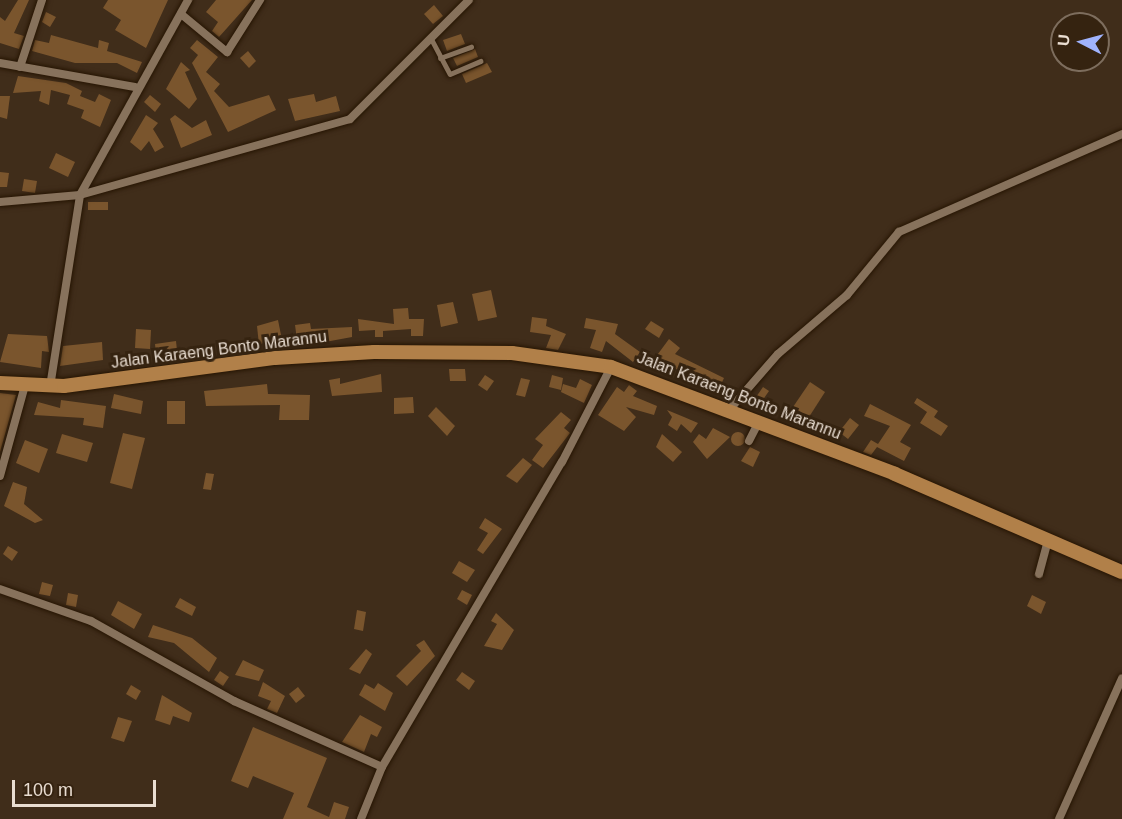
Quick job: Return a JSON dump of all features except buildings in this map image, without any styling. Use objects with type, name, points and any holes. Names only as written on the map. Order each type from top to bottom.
[{"type":"main road","name":"Jalan Karaeng Bonto Marannu","points":[[0,382],[50,387],[275,358],[366,352],[512,353],[611,367],[759,420],[1122,572]]},
{"type":"street","points":[[20,67],[42,0]]},
{"type":"street","points":[[50,387],[80,195],[135,87],[181,15],[188,0]]},
{"type":"street","points":[[181,15],[227,52],[260,0]]},
{"type":"street","points":[[0,202],[80,195],[350,119],[432,40],[469,0]]},
{"type":"street","points":[[0,63],[135,87]]},
{"type":"street","points":[[730,409],[778,354],[847,295],[899,232],[1122,134]]},
{"type":"street","points":[[361,819],[382,767],[562,462],[611,367]]},
{"type":"street","points":[[0,476],[25,385]]},
{"type":"street","points":[[748,441],[759,420]]},
{"type":"street","points":[[1039,574],[1048,540]]},
{"type":"street","points":[[0,589],[91,621],[234,700],[382,767]]},
{"type":"street","points":[[1059,819],[1122,678]]},
{"type":"lane","points":[[432,40],[450,74],[480,61]]},
{"type":"lane","points":[[441,58],[471,47]]}]
